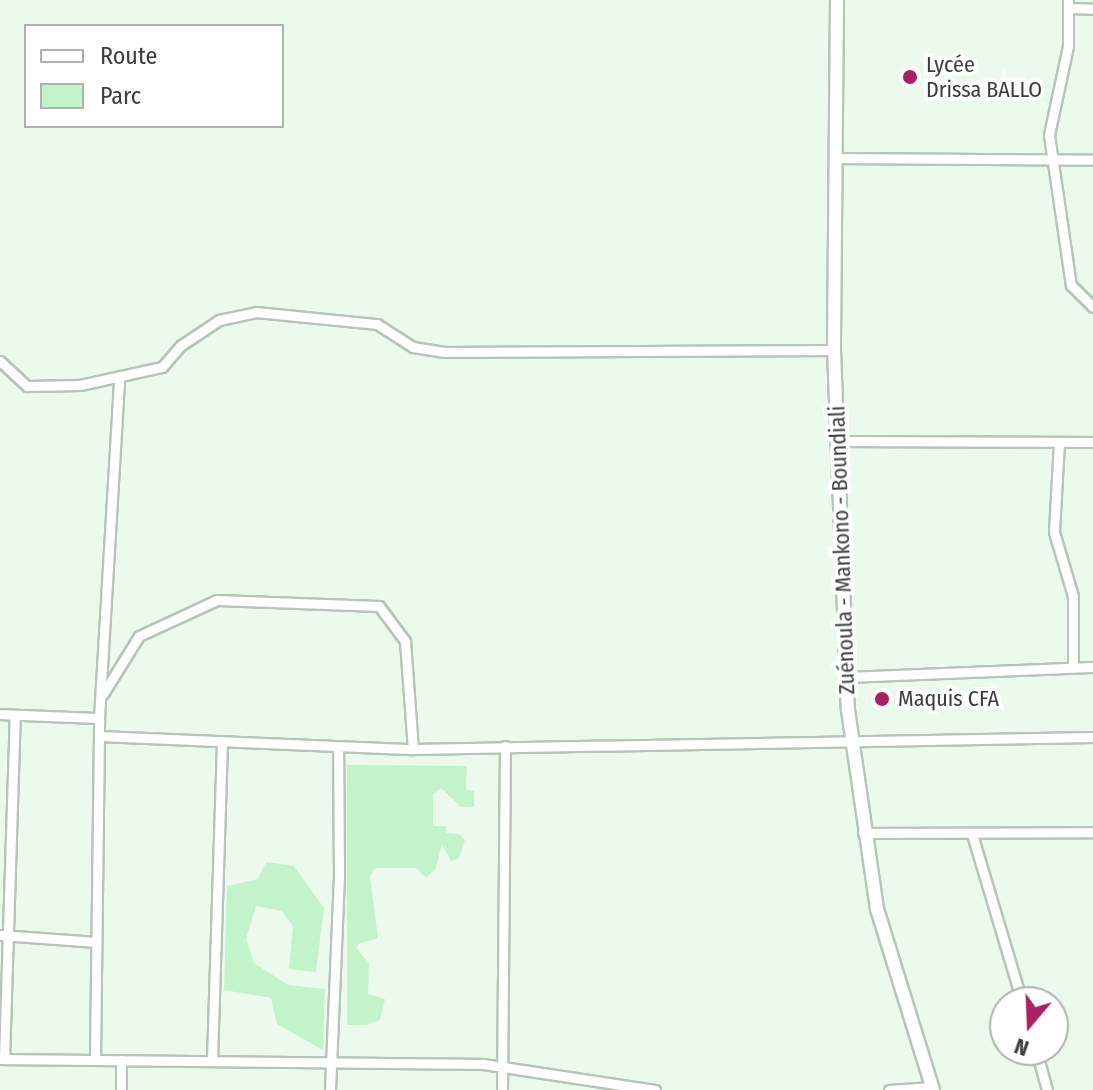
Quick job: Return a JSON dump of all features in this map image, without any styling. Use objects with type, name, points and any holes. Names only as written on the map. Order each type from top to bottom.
[{"type":"main road","name":"Zuénoula - Mankono - Boundiali","points":[[837,0],[834,350],[845,677],[863,833],[877,909],[932,1088]]},
{"type":"street","points":[[1093,9],[1068,4],[1064,70],[1049,135],[1071,285],[1093,307]]},
{"type":"street","points":[[835,158],[1093,160]]},
{"type":"street","points":[[0,361],[27,386],[119,377],[162,367],[180,346],[219,320],[256,312],[377,324],[413,347],[445,352],[834,350]]},
{"type":"street","points":[[95,1059],[99,718],[119,377]]},
{"type":"street","points":[[837,441],[1093,442]]},
{"type":"street","points":[[1059,442],[1054,532],[1073,596],[1073,667]]},
{"type":"street","points":[[102,695],[139,636],[217,600],[379,606],[405,641],[413,749]]},
{"type":"street","points":[[845,677],[1093,667]]},
{"type":"street","points":[[0,714],[99,718]]},
{"type":"street","points":[[15,715],[4,936],[2,1059],[212,1060],[503,1068],[655,1090]]},
{"type":"street","points":[[99,736],[413,749],[1093,737]]},
{"type":"street","points":[[212,1060],[222,741]]},
{"type":"street","points":[[502,1090],[505,746]]},
{"type":"street","points":[[330,1090],[338,748]]},
{"type":"street","points":[[863,833],[1093,832]]},
{"type":"street","points":[[972,834],[1017,986]]},
{"type":"street","points":[[4,936],[96,942]]},
{"type":"street","points":[[121,1060],[121,1090]]},
{"type":"street","points":[[1040,1066],[1047,1090]]},
{"type":"street","points":[[889,1090],[932,1088]]},
{"type":"green space","points":[[347,765],[467,766],[466,790],[474,791],[474,807],[461,807],[441,788],[433,794],[433,826],[446,826],[446,833],[459,834],[465,840],[459,858],[451,861],[442,844],[436,868],[426,878],[416,868],[375,868],[370,877],[378,938],[358,944],[357,949],[369,963],[368,994],[385,999],[380,1020],[366,1025],[347,1025]]},
{"type":"green space","points":[[266,862],[294,866],[324,908],[316,972],[289,969],[293,926],[282,911],[256,906],[246,939],[254,963],[288,985],[325,989],[323,1050],[277,1024],[271,998],[224,990],[227,886],[258,879]]},
{"type":"place","name":"Lycée Drissa BALLO","points":[[910,77]]},
{"type":"place","name":"Maquis CFA","points":[[882,699]]}]
